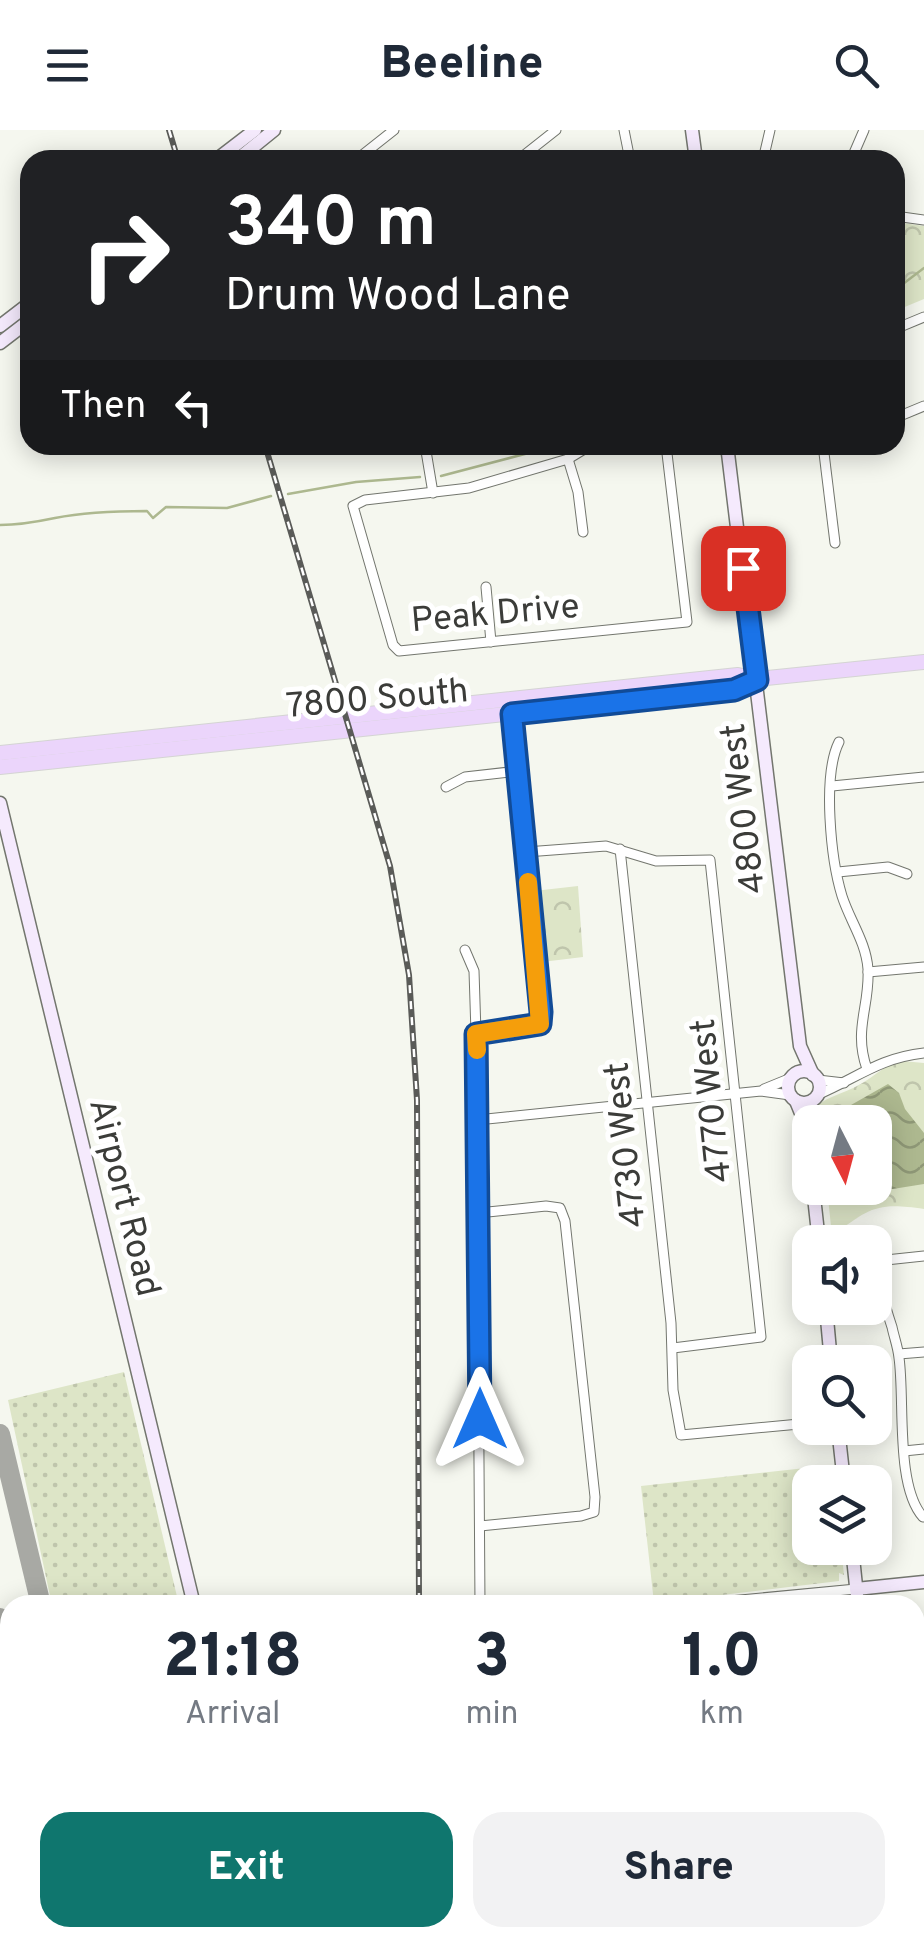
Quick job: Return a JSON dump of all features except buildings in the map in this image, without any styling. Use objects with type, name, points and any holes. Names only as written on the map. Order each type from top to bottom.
[{"type":"main road","name":"7800 South","points":[[0,767],[511,707],[738,675],[757,680],[924,662]]},
{"type":"main road","name":"7800 South","points":[[0,752],[511,707]]},
{"type":"street","points":[[229,150],[256,130]]},
{"type":"street","points":[[249,150],[274,130]]},
{"type":"street","points":[[369,150],[394,130]]},
{"type":"street","points":[[531,150],[556,130]]},
{"type":"street","points":[[0,326],[20,311]]},
{"type":"street","points":[[0,343],[20,328]]},
{"type":"street","points":[[427,455],[433,493],[469,488],[575,455]]},
{"type":"street","name":"Peak Drive","points":[[433,493],[365,500],[352,506],[393,645],[399,651],[687,622],[667,455]]},
{"type":"street","name":"4800 West","points":[[728,455],[800,1046],[815,1077],[813,1105]]},
{"type":"street","points":[[824,455],[834,543]]},
{"type":"street","points":[[568,459],[578,492],[583,532]]},
{"type":"street","points":[[486,587],[491,642]]},
{"type":"street","points":[[476,1034],[540,1024],[511,707]]},
{"type":"street","points":[[839,742],[833,759],[832,786],[838,872],[843,897],[864,947],[868,972],[860,1024],[867,1069]]},
{"type":"street","points":[[446,787],[465,777],[518,771]]},
{"type":"street","points":[[832,786],[924,776]]},
{"type":"street","name":"Airport Road","points":[[0,803],[192,1595]]},
{"type":"street","points":[[526,852],[620,848]]},
{"type":"street","name":"4770 West","points":[[620,848],[656,861],[710,860],[737,1094],[761,1337],[672,1348]]},
{"type":"street","name":"4730 West","points":[[620,848],[680,1435],[792,1426]]},
{"type":"street","points":[[838,872],[888,867],[907,874]]},
{"type":"street","points":[[465,950],[474,971],[476,1034],[480,1595]]},
{"type":"street","points":[[868,972],[924,966]]},
{"type":"street","name":"4800 West","points":[[796,1105],[788,1086],[800,1046]]},
{"type":"street","points":[[761,1090],[793,1098],[815,1097],[892,1057],[924,1053]]},
{"type":"street","points":[[478,1120],[737,1094],[761,1090],[803,1072],[844,1084]]},
{"type":"street","points":[[478,1213],[560,1208],[571,1278],[594,1512],[480,1526]]},
{"type":"street","points":[[923,1517],[913,1502],[904,1451],[899,1354],[884,1299],[881,1268],[886,1260],[924,1256]]},
{"type":"street","points":[[899,1354],[924,1352]]},
{"type":"street","points":[[904,1451],[924,1449]]},
{"type":"street","points":[[854,1565],[857,1595]]},
{"type":"street","points":[[793,1595],[924,1582]]},
{"type":"green space","points":[[905,223],[924,226],[924,299],[905,307]]},
{"type":"green space","points":[[578,886],[583,957],[542,962],[534,891]]},
{"type":"green space","points":[[902,1061],[924,1063],[924,1209],[884,1207],[848,1225],[831,1225],[829,1205],[892,1205],[892,1105],[818,1105]]},
{"type":"green space","points":[[124,1372],[177,1595],[50,1595],[8,1400]]},
{"type":"green space","points":[[792,1469],[792,1565],[843,1565],[844,1575],[839,1573],[839,1581],[721,1595],[653,1595],[641,1486]]},
{"type":"water","points":[[888,1084],[899,1093],[905,1109],[924,1133],[924,1184],[892,1189],[892,1105],[851,1105]]},
{"type":"waterway","points":[[905,282],[924,268]]},
{"type":"waterway","points":[[441,476],[521,455]]},
{"type":"waterway","points":[[288,494],[356,482],[420,477]]},
{"type":"waterway","points":[[0,525],[113,512],[147,511],[153,518],[166,507],[227,508],[271,496]]},
{"type":"taxiway","points":[[0,1434],[39,1595]]},
{"type":"railway","points":[[169,130],[175,150]]},
{"type":"railway","points":[[268,455],[390,866],[409,975],[417,1100],[419,1595]]},
{"type":"slow traffic","points":[[477,1050],[476,1034],[540,1024],[528,882]]},
{"type":"route","points":[[480,1419],[476,1034],[529,1028],[540,1024],[541,1012],[512,714],[734,690],[757,680],[743,568]]}]
